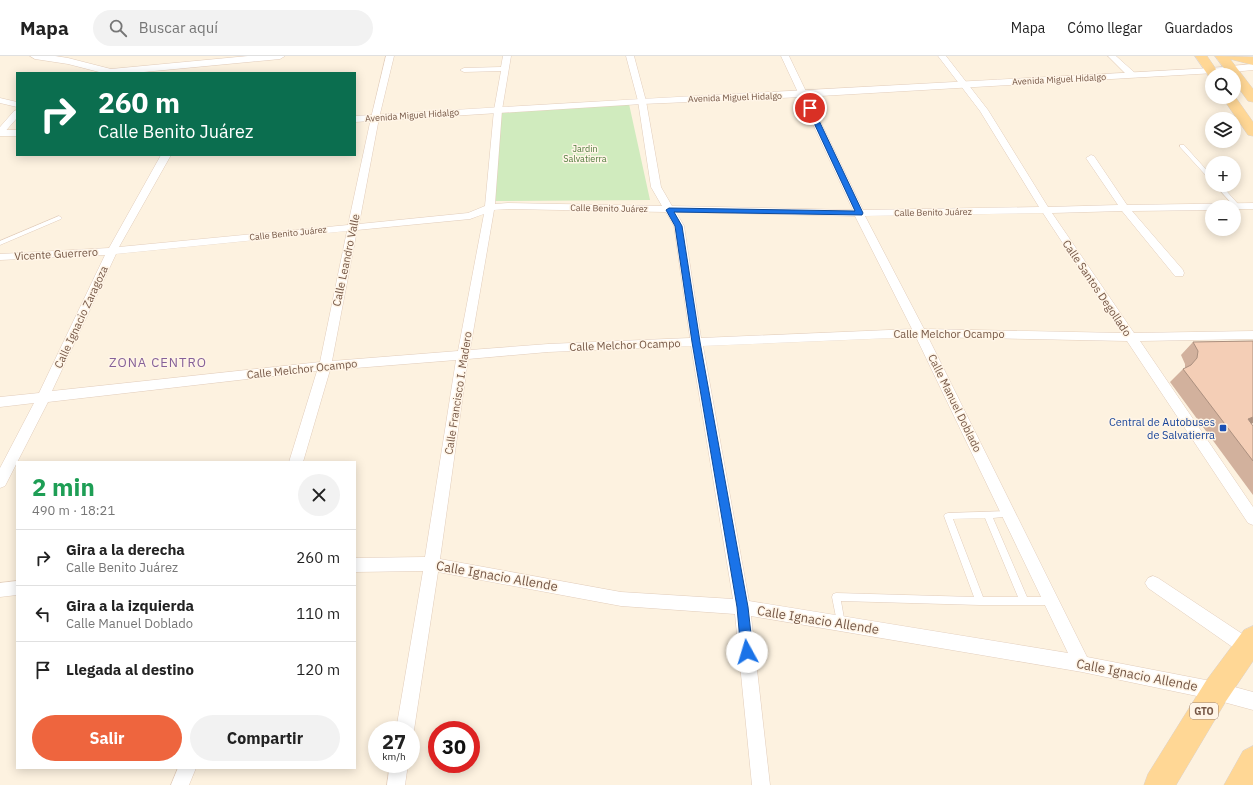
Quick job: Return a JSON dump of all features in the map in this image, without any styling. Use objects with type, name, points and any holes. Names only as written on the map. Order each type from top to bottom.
[{"type":"main road","points":[[1201,56],[1209,68]]},
{"type":"main road","points":[[1221,56],[1231,62],[1253,67]]},
{"type":"main road","points":[[1221,68],[1231,62],[1253,61]]},
{"type":"main road","points":[[1231,62],[1249,93]]},
{"type":"main road","points":[[1249,93],[1250,73],[1253,72]]},
{"type":"main road","points":[[1234,104],[1253,132]]},
{"type":"main road","name":"GTO","points":[[1159,785],[1216,691],[1250,643]]},
{"type":"main road","points":[[1239,785],[1253,761]]},
{"type":"street","points":[[35,56],[68,61],[108,72]]},
{"type":"street","points":[[122,72],[280,56]]},
{"type":"street","name":"Calle Leandro Valle","points":[[296,461],[325,366],[375,118],[390,56]]},
{"type":"street","name":"Calle Francisco I. Madero","points":[[406,721],[432,564],[463,354],[490,208],[498,110],[507,56]]},
{"type":"street","points":[[630,56],[642,101],[656,187],[679,226],[696,342],[742,607],[761,785]]},
{"type":"street","name":"Calle Manuel Doblado","points":[[785,56],[859,213],[920,333],[1082,664]]},
{"type":"street","name":"Calle Santos Degollado","points":[[942,56],[984,110],[1045,209],[1253,519]]},
{"type":"street","points":[[1112,56],[1132,75]]},
{"type":"street","points":[[464,70],[504,69]]},
{"type":"street","name":"Avenida Miguel Hidalgo","points":[[356,119],[642,101],[803,94],[1132,75],[1205,73]]},
{"type":"street","points":[[0,100],[16,106]]},
{"type":"street","points":[[0,133],[16,114]]},
{"type":"street","points":[[0,133],[16,133]]},
{"type":"street","name":"Calle Ignacio Zaragoza","points":[[0,482],[43,398],[112,251],[165,156]]},
{"type":"street","points":[[1091,158],[1124,209],[1179,273]]},
{"type":"street","name":"Calle Benito Juárez","points":[[112,251],[470,216],[490,208],[508,206],[859,213],[1205,207]]},
{"type":"street","name":"Calle Benito Juárez","points":[[1241,206],[1253,206]]},
{"type":"street","name":"Vicente Guerrero","points":[[0,257],[112,251]]},
{"type":"street","name":"Calle Melchor Ocampo","points":[[0,402],[325,366],[548,348],[920,333],[1130,337],[1253,335]]},
{"type":"street","name":"Calle Ignacio Allende","points":[[356,565],[432,564],[621,599],[742,607],[1082,664],[1216,691],[1253,701]]},
{"type":"street","points":[[1153,583],[1250,643]]},
{"type":"street","points":[[0,590],[16,588]]},
{"type":"street","points":[[180,785],[187,769]]},
{"type":"street","points":[[396,785],[398,773]]},
{"type":"lane","points":[[1182,146],[1205,171]]},
{"type":"lane","points":[[1224,192],[1232,200]]},
{"type":"lane","points":[[0,243],[59,218]]},
{"type":"lane","points":[[980,602],[948,516],[1009,514]]},
{"type":"lane","points":[[988,515],[1024,601]]},
{"type":"lane","points":[[841,624],[836,597],[980,602],[1051,601]]},
{"type":"green space","name":"Jardin Salvatierra","points":[[629,104],[650,200],[493,201],[501,111]]},
{"type":"building","points":[[1253,341],[1253,417],[1248,419],[1253,426],[1253,461],[1183,369],[1191,365],[1197,358],[1198,351],[1193,342]]},
{"type":"place","name":"Central de Autobuses de Salvatierra","points":[[1223,428]]},
{"type":"district","name":"ZONA CENTRO","points":[[158,362]]},
{"type":"route","points":[[747,652],[742,607],[696,342],[679,226],[669,210],[859,213],[810,108]]}]
